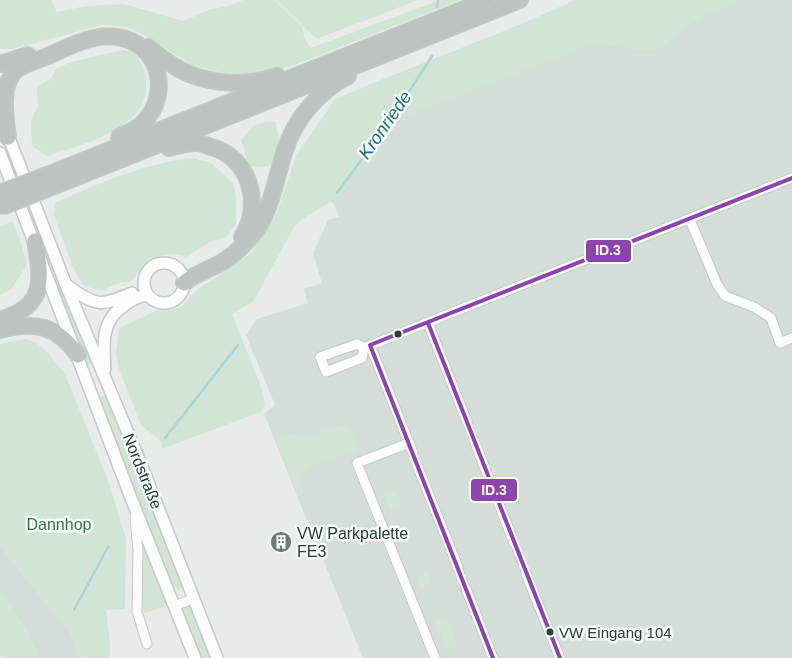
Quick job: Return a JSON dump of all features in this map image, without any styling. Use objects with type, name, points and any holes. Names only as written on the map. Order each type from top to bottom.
[{"type":"highway","points":[[1,203],[324,66],[487,0]]},
{"type":"highway","points":[[50,181],[127,157],[520,0]]},
{"type":"highway","points":[[0,64],[82,34],[99,30],[117,32],[132,37],[192,75],[222,82],[241,83],[270,79],[312,65],[324,66]]},
{"type":"highway","points":[[8,136],[2,96],[5,85],[15,70],[65,48],[101,37],[117,36],[131,41],[148,54],[158,73],[160,84],[154,109],[145,121],[134,131],[58,165],[50,181]]},
{"type":"highway","points":[[183,277],[192,277],[224,261],[236,252],[257,228],[267,212],[285,148],[301,116],[312,104],[336,82],[394,56],[430,36]]},
{"type":"highway","points":[[127,157],[144,157],[181,145],[197,143],[218,149],[232,157],[243,170],[251,187],[252,215],[248,228],[241,240],[224,255],[183,277]]},
{"type":"highway","points":[[0,320],[25,309],[38,292],[40,278],[35,241]]},
{"type":"highway","points":[[0,330],[28,326],[50,329],[60,334],[69,342],[78,354]]},
{"type":"street","name":"Nordstraße","points":[[0,115],[66,285],[106,378],[217,658]]},
{"type":"street","name":"Nordstraße","points":[[0,153],[78,354],[131,498],[195,658]]},
{"type":"street","points":[[367,347],[362,358],[326,372],[320,357],[356,344],[367,347],[792,178]]},
{"type":"street","points":[[690,220],[717,284],[725,296],[754,307],[771,318],[780,343],[792,338]]},
{"type":"street","points":[[66,285],[94,302],[105,303],[139,290],[146,290],[158,302],[165,304],[172,302],[180,296],[183,277],[172,264],[158,264],[147,272],[146,290],[141,296],[115,312],[108,321],[104,345],[106,378]]},
{"type":"street","points":[[428,323],[467,422]]},
{"type":"street","points":[[367,347],[413,453]]},
{"type":"street","points":[[474,440],[514,543]]},
{"type":"street","points":[[408,443],[357,463],[435,658]]},
{"type":"street","points":[[417,465],[458,568]]},
{"type":"street","name":"Nordstraße","points":[[131,498],[137,532],[137,610],[147,644]]},
{"type":"street","points":[[526,574],[560,658]]},
{"type":"street","points":[[466,589],[493,658]]},
{"type":"street","points":[[175,606],[194,598]]},
{"type":"shaded area","points":[[582,0],[792,0],[792,658],[363,658],[264,414],[275,405],[246,335],[257,319],[308,303],[304,289],[322,283],[313,253],[328,220],[339,217],[335,206],[297,168],[349,96],[371,84]]},
{"type":"shaded area","points":[[0,546],[71,634],[81,658],[39,658],[27,631],[0,590]]},
{"type":"green space","points":[[0,0],[51,0],[57,12],[86,6],[124,4],[183,21],[209,10],[232,5],[243,0],[275,0],[302,26],[305,39],[311,48],[440,0],[460,0],[292,66],[256,76],[235,76],[192,65],[148,37],[128,27],[102,25],[13,49],[0,49]]},
{"type":"green space","points":[[276,0],[418,0],[317,39]]},
{"type":"green space","points":[[575,0],[741,0],[688,26],[664,46],[657,49],[641,50],[599,44],[591,45],[396,120],[339,197],[305,217],[294,227],[253,302],[232,314],[262,389],[265,405],[261,412],[162,449],[160,440],[141,425],[119,369],[116,353],[119,328],[158,310],[172,310],[183,305],[197,290],[250,254],[276,215],[296,156],[335,99],[524,23]]},
{"type":"green space","points":[[123,50],[131,50],[137,56],[145,76],[145,97],[138,111],[112,132],[78,146],[47,156],[32,146],[31,122],[38,105],[37,87],[51,79],[56,69],[71,62]]},
{"type":"green space","points":[[276,122],[279,142],[272,165],[261,167],[249,166],[241,140],[254,125]]},
{"type":"green space","points":[[192,158],[211,163],[233,183],[236,196],[236,224],[226,237],[212,241],[186,257],[168,254],[154,259],[130,282],[121,282],[104,290],[93,289],[82,284],[72,265],[54,215],[56,202],[106,181],[139,170]]},
{"type":"green space","points":[[30,208],[92,364],[88,365],[26,209]]},
{"type":"green space","points":[[12,222],[20,239],[27,265],[12,288],[0,295],[0,227]]},
{"type":"green space","name":"Dannhop","points":[[27,339],[37,343],[48,353],[65,374],[109,483],[126,539],[125,609],[106,610],[110,658],[81,658],[71,634],[0,546],[0,344]]},
{"type":"green space","points":[[107,395],[180,575],[183,586],[181,589],[178,590],[172,584],[99,398]]},
{"type":"green space","points":[[334,426],[349,426],[359,450],[306,469],[297,492],[275,438],[288,433],[306,437]]},
{"type":"green space","points":[[395,490],[402,506],[391,510],[384,494]]},
{"type":"green space","points":[[144,542],[147,545],[166,603],[165,606],[145,613],[140,602],[142,545]]},
{"type":"green space","points":[[427,572],[432,583],[421,588],[416,577]]},
{"type":"green space","points":[[0,590],[27,631],[39,658],[4,658],[0,656]]},
{"type":"green space","points":[[192,606],[213,658],[201,658],[183,612],[184,607]]},
{"type":"green space","points":[[446,617],[457,645],[447,650],[435,621]]},
{"type":"waterway","name":"Kronriede","points":[[437,7],[438,0]]},
{"type":"waterway","name":"Kronriede","points":[[337,193],[390,121],[432,56]]},
{"type":"waterway","name":"Kronriede","points":[[165,438],[238,345]]},
{"type":"waterway","name":"Kronriede","points":[[74,610],[108,547]]},
{"type":"tunnel","points":[[467,422],[474,440]]},
{"type":"tunnel","points":[[514,543],[526,574]]},
{"type":"tunnel","points":[[458,567],[466,589]]},
{"type":"transit line","name":"ID.3","points":[[493,658],[370,345],[792,178]]},
{"type":"transit line","name":"ID.3","points":[[428,323],[560,658]]},
{"type":"place","name":"VW Parkpalette FE3","points":[[281,542]]},
{"type":"place","name":"VW Eingang 104","points":[[550,632]]}]
